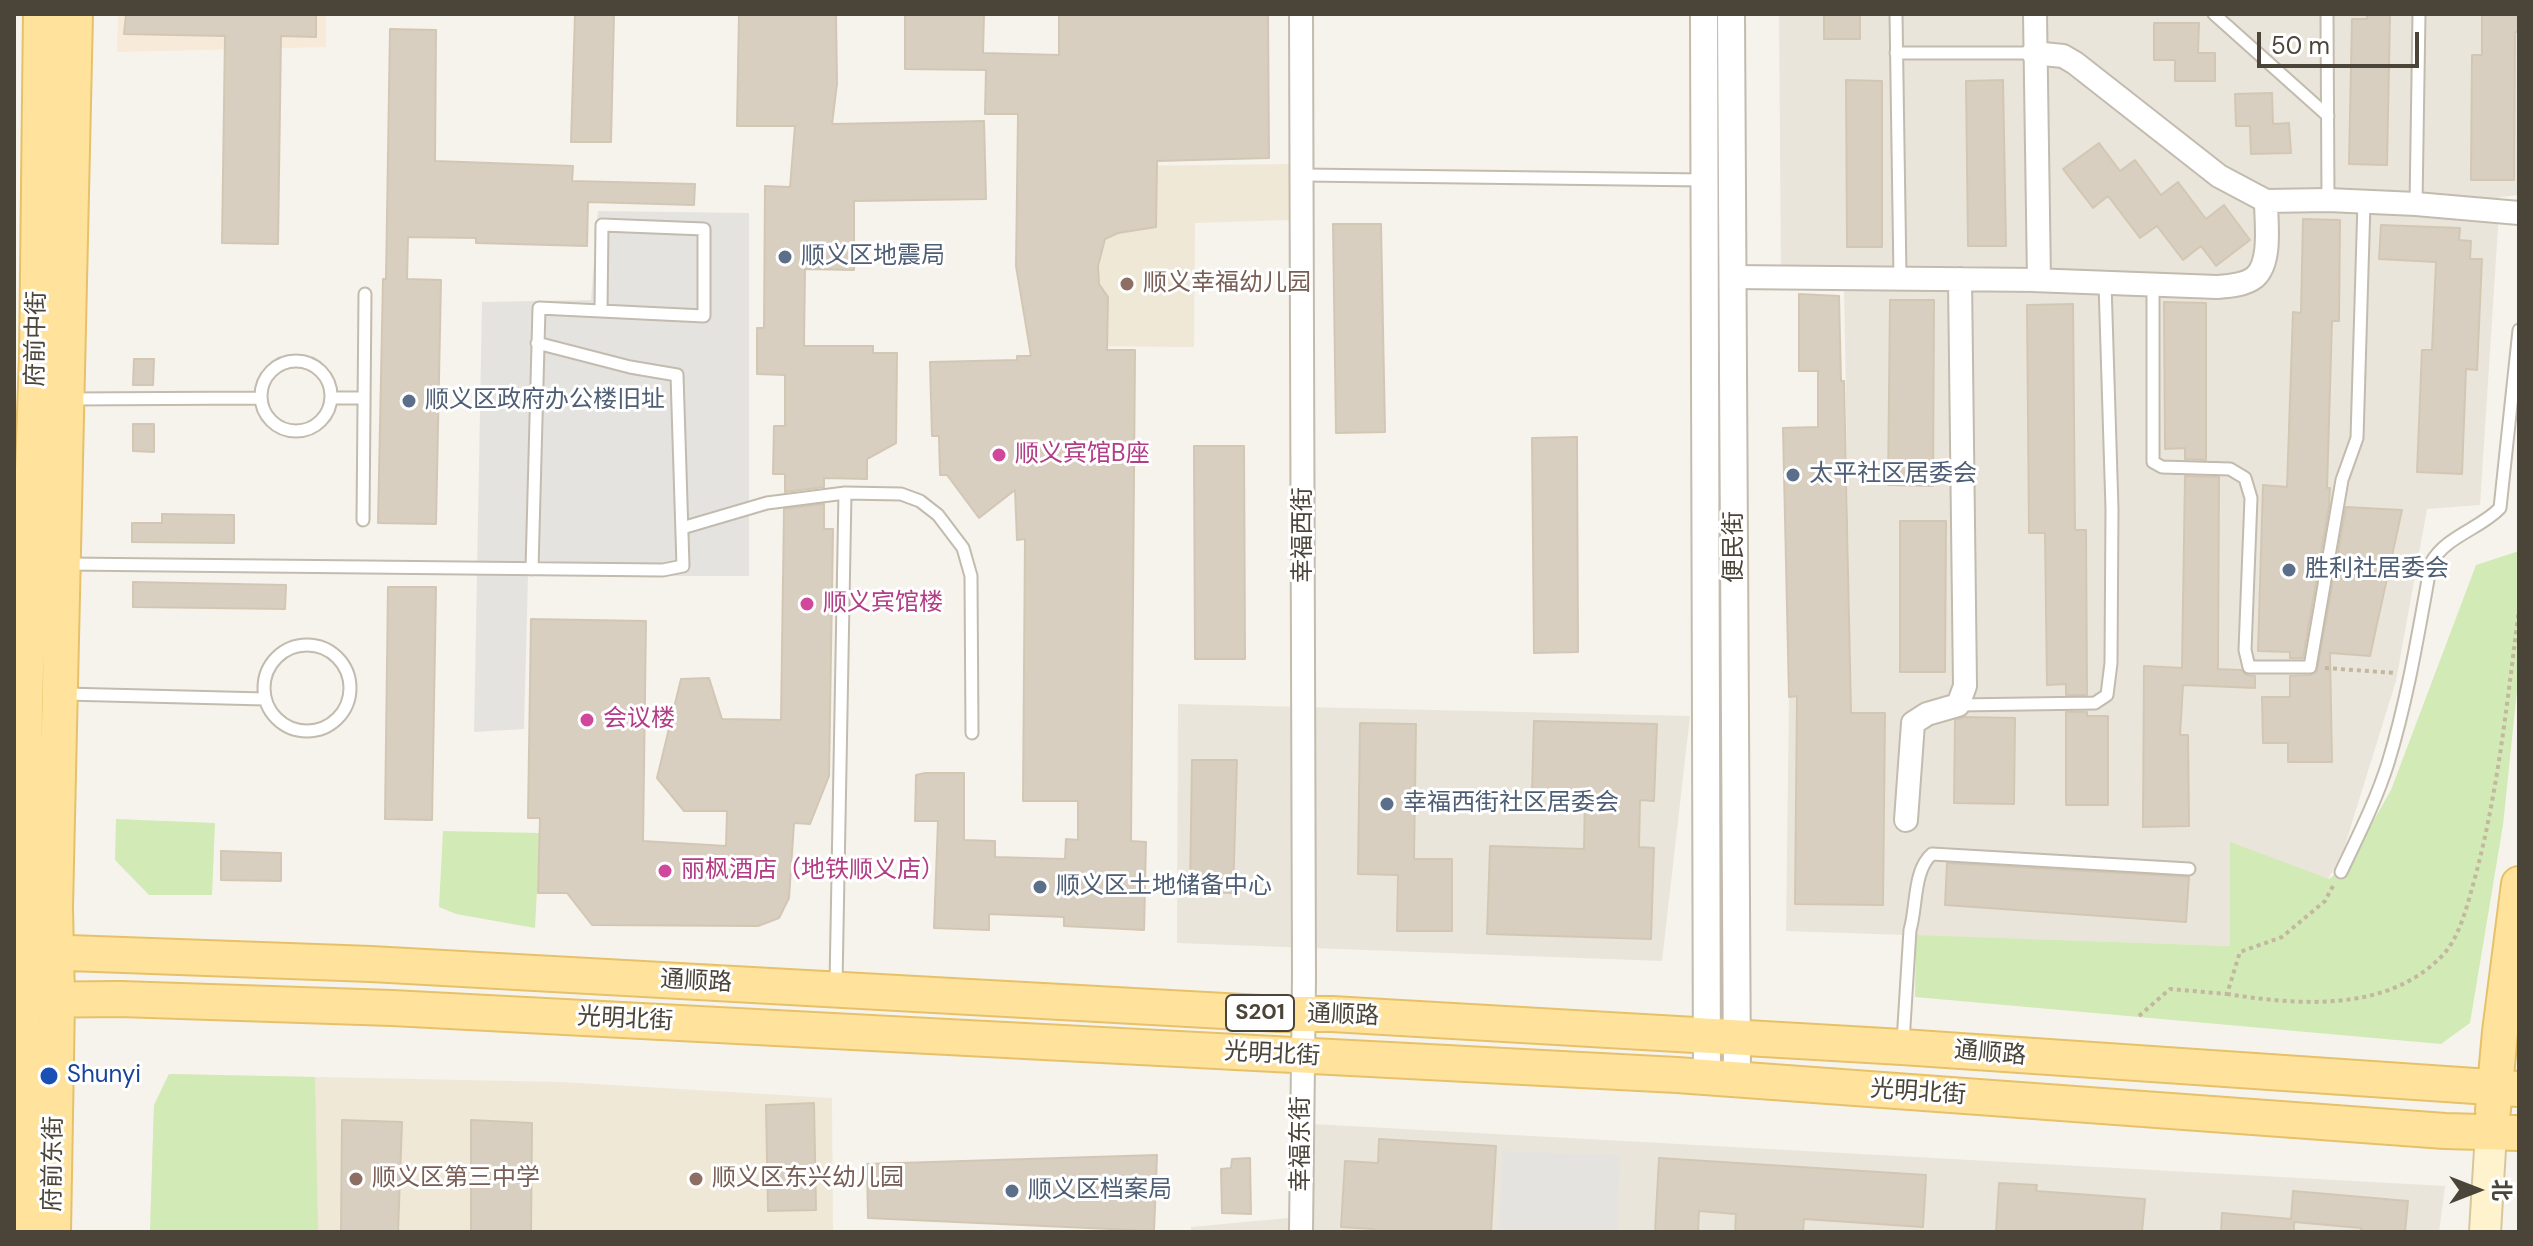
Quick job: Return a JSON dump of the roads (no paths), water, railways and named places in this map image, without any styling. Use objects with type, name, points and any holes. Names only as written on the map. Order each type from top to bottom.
[{"type":"main road","name":"府前中街","points":[[41,14],[37,356],[25,700],[31,951],[57,1000]]},
{"type":"main road","name":"府前中街","points":[[19,1000],[31,951],[61,694],[75,14]]},
{"type":"main road","points":[[2485,1232],[2505,1133],[2519,884]]},
{"type":"main road","name":"通顺路","points":[[31,951],[371,964],[1302,1015],[1332,1014],[1902,1047],[2507,1088]]},
{"type":"main road","name":"光明北街","points":[[19,1000],[120,999],[392,1008],[1301,1055],[1722,1078],[2505,1133]]},
{"type":"main road","name":"府前东街","points":[[19,1000],[21,1232]]},
{"type":"main road","name":"府前东街","points":[[53,1232],[57,1000]]},
{"type":"street","name":"幸福西街","points":[[1301,14],[1304,175],[1301,1055]]},
{"type":"street","name":"便民街","points":[[1704,14],[1722,1038]]},
{"type":"street","name":"便民街","points":[[1722,1078],[1732,277],[1731,14]]},
{"type":"street","points":[[1732,277],[2039,280],[2033,53],[2035,14]]},
{"type":"street","points":[[2033,53],[2063,56],[2075,63],[2219,176],[2266,201],[2416,204],[2519,213]]},
{"type":"street","points":[[2032,280],[2217,287],[2239,285],[2256,276],[2265,257],[2266,201]]},
{"type":"street","points":[[1906,820],[1913,723],[1927,714],[1958,705],[1965,686],[1960,279]]},
{"type":"street","name":"幸福东街","points":[[1301,1055],[1301,1232]]},
{"type":"lane","points":[[1896,14],[1900,277]]},
{"type":"lane","points":[[2214,14],[2328,116]]},
{"type":"lane","points":[[2327,14],[2328,200]]},
{"type":"lane","points":[[2416,204],[2419,14]]},
{"type":"lane","points":[[1896,53],[2033,53]]},
{"type":"lane","points":[[1304,175],[1732,180]]},
{"type":"lane","points":[[2153,285],[2153,462],[2162,467],[2230,469],[2245,478],[2251,498],[2245,650],[2249,667],[2310,667],[2342,480],[2357,438],[2364,202]]},
{"type":"lane","points":[[532,569],[539,308],[704,316],[704,229],[602,225],[601,311]]},
{"type":"lane","points":[[1958,705],[2095,703],[2107,695],[2111,663],[2112,509],[2105,283]]},
{"type":"lane","points":[[363,520],[365,294]]},
{"type":"lane","points":[[2341,872],[2370,812],[2388,763],[2410,674],[2431,563],[2438,550],[2491,518],[2500,508],[2519,330]]},
{"type":"lane","points":[[63,564],[663,570],[683,566],[677,375],[630,367],[537,343]]},
{"type":"lane","points":[[296,360],[317,368],[330,387],[331,398],[328,410],[313,427],[290,431],[270,420],[260,398],[266,376],[284,362],[296,360]]},
{"type":"lane","points":[[68,399],[260,398]]},
{"type":"lane","points":[[331,398],[363,398]]},
{"type":"lane","points":[[682,528],[767,503],[845,493],[901,494],[920,501],[938,515],[963,548],[971,576],[972,733]]},
{"type":"lane","points":[[836,989],[845,493]]},
{"type":"lane","points":[[293,647],[321,647],[343,664],[349,677],[347,705],[328,726],[314,731],[300,731],[286,726],[275,717],[265,699],[266,676],[271,664],[293,647]]},
{"type":"lane","points":[[61,694],[265,699]]},
{"type":"lane","points":[[1902,1047],[1910,930],[1921,865],[1932,854],[2189,869]]},
{"type":"place","name":"顺义区地震局","points":[[785,257]]},
{"type":"place","name":"顺义幸福幼儿园","points":[[1127,284]]},
{"type":"place","name":"顺义区政府办公楼旧址","points":[[409,401]]},
{"type":"place","name":"顺义宾馆B座","points":[[999,455]]},
{"type":"place","name":"太平社区居委会","points":[[1793,475]]},
{"type":"place","name":"胜利社居委会","points":[[2289,570]]},
{"type":"place","name":"顺义宾馆楼","points":[[807,604]]},
{"type":"place","name":"会议楼","points":[[587,720]]},
{"type":"place","name":"幸福西街社区居委会","points":[[1387,804]]},
{"type":"place","name":"丽枫酒店（地铁顺义店）","points":[[665,871]]},
{"type":"place","name":"顺义区土地储备中心","points":[[1040,887]]},
{"type":"place","name":"Shunyi","points":[[49,1076]]},
{"type":"place","name":"顺义区第三中学","points":[[356,1179]]},
{"type":"place","name":"顺义区东兴幼儿园","points":[[696,1179]]},
{"type":"place","name":"顺义区档案局","points":[[1012,1191]]}]
